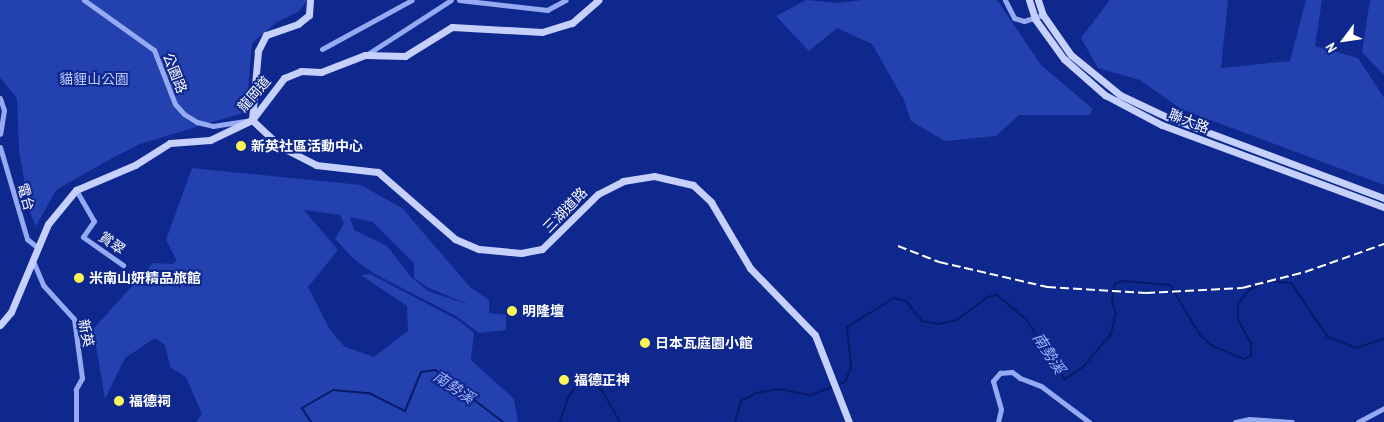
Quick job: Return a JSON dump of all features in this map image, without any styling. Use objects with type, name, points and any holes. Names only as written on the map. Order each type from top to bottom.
[{"type":"street","name":"公園路","points":[[84,0],[154,50],[175,104],[184,114],[197,122],[213,126],[232,120],[252,120]]},
{"type":"street","points":[[252,120],[258,51],[266,35],[298,24],[309,15],[310,0]]},
{"type":"street","points":[[322,49],[412,0]]},
{"type":"street","points":[[365,55],[451,0]]},
{"type":"street","points":[[459,0],[547,10],[566,0]]},
{"type":"street","name":"龍岡道","points":[[0,325],[11,312],[48,224],[76,190],[135,165],[170,143],[210,140],[252,120],[284,78],[301,71],[321,72],[365,55],[405,56],[452,26],[542,32],[572,23],[598,0]]},
{"type":"street","points":[[1005,0],[1014,18],[1024,21],[1044,15]]},
{"type":"street","name":"聯大路","points":[[1029,0],[1035,19],[1056,49],[1105,95],[1384,198]]},
{"type":"street","name":"聯大路","points":[[1038,0],[1044,15],[1063,44],[1091,74],[1162,124],[1384,207]]},
{"type":"street","points":[[0,98],[4,110],[0,134]]},
{"type":"street","points":[[1162,124],[1166,117]]},
{"type":"street","name":"三湖道路","points":[[252,120],[281,147],[306,161],[331,168],[378,172],[455,239],[480,249],[520,253],[542,248],[591,200],[611,186],[654,176],[673,179],[701,191],[752,270],[814,335],[849,422]]},
{"type":"street","name":"電台","points":[[0,147],[28,239],[38,248]]},
{"type":"street","name":"賞翠","points":[[76,190],[94,221],[83,237],[123,265]]},
{"type":"street","name":"新英","points":[[33,260],[43,285],[74,319],[82,378],[76,389],[76,422]]},
{"type":"street","points":[[998,422],[1001,409],[993,382],[1000,373],[1012,372],[1020,378],[1042,386],[1089,422]]},
{"type":"street","points":[[1358,422],[1384,408]]},
{"type":"street","points":[[1235,422],[1249,418],[1292,422]]},
{"type":"green space","name":"貓貍山公園","points":[[0,0],[308,0],[298,12],[277,22],[252,43],[246,112],[140,144],[105,162],[56,190],[36,226],[29,210],[19,150],[17,98],[0,78]]},
{"type":"green space","points":[[806,0],[838,3],[862,0],[997,0],[1041,65],[1093,109],[1089,115],[1019,115],[996,136],[945,141],[911,121],[904,100],[872,44],[837,28],[809,51],[776,16]]},
{"type":"green space","points":[[1110,0],[1228,0],[1221,68],[1290,61],[1306,0],[1322,0],[1315,46],[1358,58],[1384,98],[1384,185],[1181,109],[1140,80],[1098,68],[1081,38]]},
{"type":"green space","points":[[1370,0],[1384,0],[1384,75],[1362,52]]},
{"type":"green space","points":[[192,168],[361,185],[402,208],[470,287],[489,300],[489,313],[506,315],[506,330],[479,333],[456,316],[375,274],[355,260],[335,239],[344,223],[340,215],[304,210],[338,250],[308,287],[330,330],[345,347],[374,357],[408,331],[407,306],[361,275],[370,274],[458,320],[474,333],[471,360],[514,399],[518,422],[196,422],[202,414],[186,377],[170,367],[165,345],[155,338],[125,358],[105,399],[93,329],[153,263],[172,264],[177,261],[166,240]],"holes":[[[350,217],[373,222],[414,263],[414,278],[427,287],[472,306],[428,291],[411,277],[387,246],[354,230]]]},
{"type":"waterway","name":"南勢溪","points":[[735,422],[741,401],[756,393],[779,389],[811,395],[845,382],[851,367],[847,327],[894,298],[906,301],[922,321],[938,324],[957,320],[987,297],[997,295],[1026,319],[1065,379],[1084,366],[1111,334],[1116,313],[1112,302],[1115,283],[1125,281],[1170,285],[1200,335],[1211,345],[1244,359],[1251,355],[1251,343],[1238,320],[1238,304],[1249,290],[1267,281],[1291,283],[1328,337],[1357,348],[1384,338]]},
{"type":"waterway","name":"南勢溪","points":[[311,422],[302,408],[333,390],[369,393],[405,411],[421,372],[435,370],[503,422]]},
{"type":"waterway","name":"南勢溪","points":[[560,422],[568,398],[581,379],[602,390],[620,422]]},
{"type":"railway","points":[[898,246],[939,262],[1047,287],[1146,293],[1242,288],[1305,272],[1384,244]]},
{"type":"place","name":"新英社區活動中心","points":[[241,146]]},
{"type":"place","name":"米南山妍精品旅館","points":[[79,278]]},
{"type":"place","name":"明隆壇","points":[[512,311]]},
{"type":"place","name":"日本瓦庭園小館","points":[[645,343]]},
{"type":"place","name":"福德正神","points":[[564,380]]},
{"type":"place","name":"福德祠","points":[[119,401]]}]
